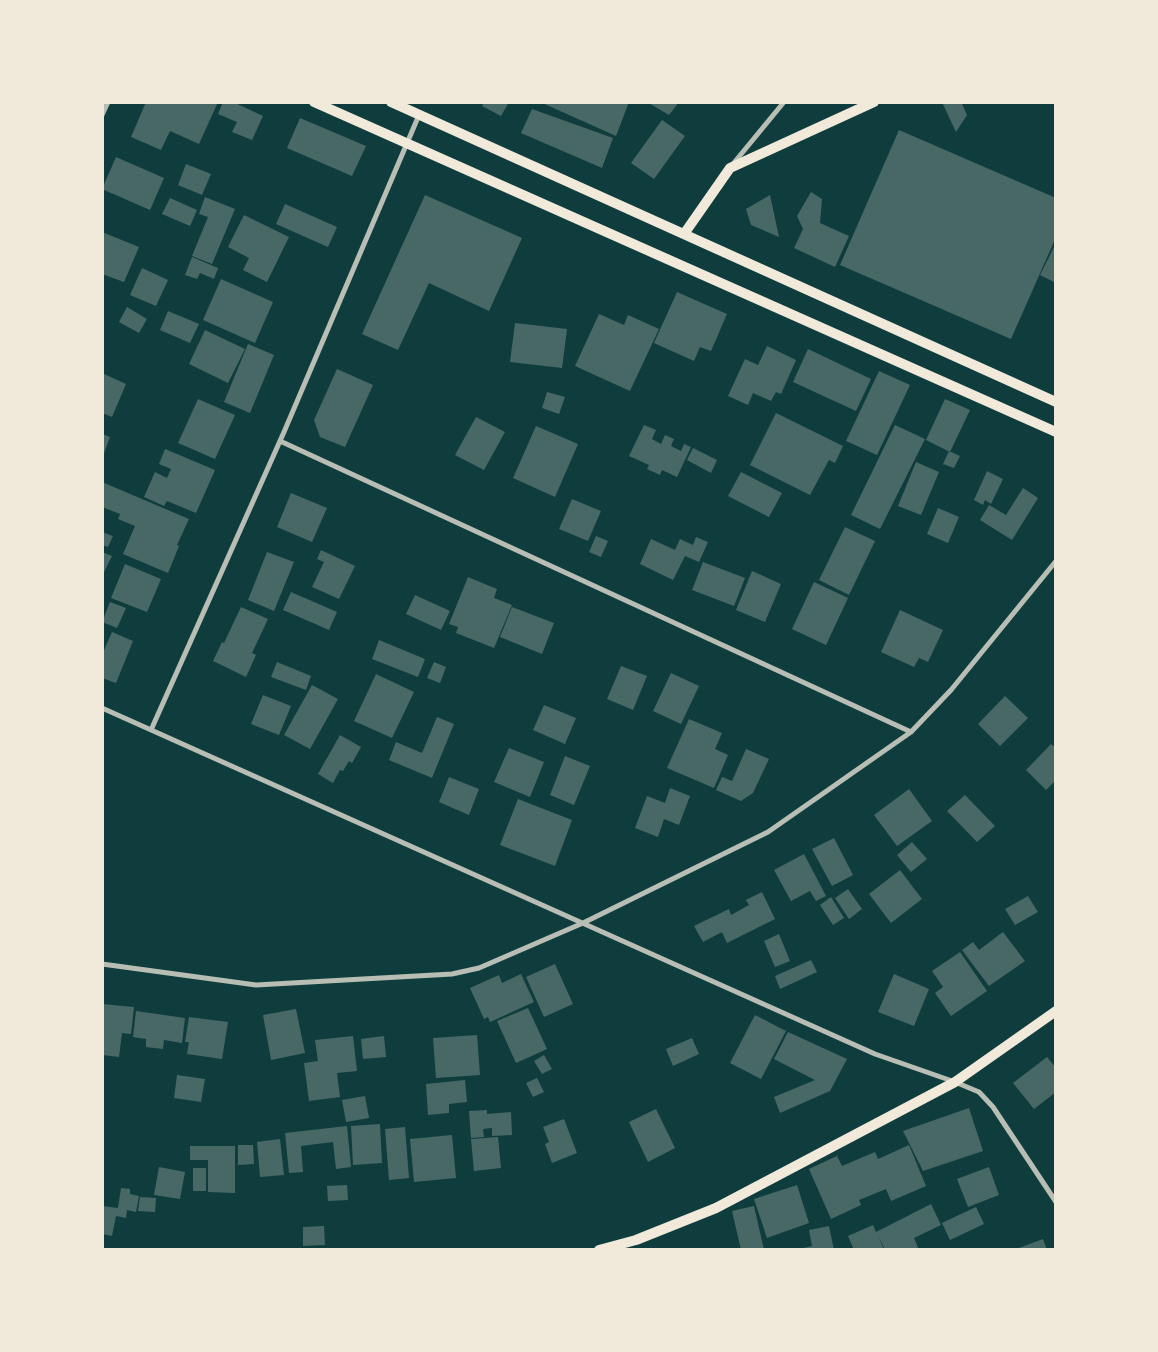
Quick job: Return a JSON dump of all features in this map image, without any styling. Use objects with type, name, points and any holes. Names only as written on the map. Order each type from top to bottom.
[{"type":"main road","points":[[314,102],[1056,432]]},
{"type":"main road","points":[[391,102],[1056,402]]},
{"type":"main road","points":[[684,234],[730,168],[874,102]]},
{"type":"main road","points":[[599,1250],[636,1240],[716,1208],[955,1082],[1056,1011]]},
{"type":"street","points":[[102,115],[108,102]]},
{"type":"street","points":[[730,168],[784,102]]},
{"type":"street","points":[[152,730],[280,441],[419,115]]},
{"type":"street","points":[[280,441],[911,732]]},
{"type":"street","points":[[102,964],[256,985],[452,974],[479,968],[584,923],[768,832],[911,732],[951,690],[1056,561]]},
{"type":"street","points":[[102,708],[875,1054],[979,1092],[993,1107],[1056,1202]]},
{"type":"building","points":[[146,102],[218,102],[199,144],[170,131],[161,150],[131,137]]},
{"type":"building","points":[[223,102],[233,102],[263,116],[252,140],[232,132],[237,122],[218,114]]},
{"type":"building","points":[[484,102],[509,102],[501,116],[482,106]]},
{"type":"building","points":[[540,102],[629,102],[616,136]]},
{"type":"building","points":[[647,102],[679,102],[669,115]]},
{"type":"building","points":[[942,102],[961,102],[967,115],[956,132]]},
{"type":"building","points":[[532,109],[613,138],[602,168],[521,133]]},
{"type":"building","points":[[300,118],[366,146],[352,176],[287,148]]},
{"type":"building","points":[[662,120],[685,136],[654,179],[631,163]]},
{"type":"building","points":[[899,130],[1056,198],[1056,237],[1011,339],[840,265]]},
{"type":"building","points":[[116,157],[164,178],[150,210],[102,189]]},
{"type":"building","points":[[186,164],[211,174],[202,195],[178,185]]},
{"type":"building","points":[[811,192],[822,199],[820,223],[849,236],[835,267],[794,248],[803,229],[797,216]]},
{"type":"building","points":[[425,195],[522,238],[489,311],[429,283],[398,350],[362,334]]},
{"type":"building","points":[[770,195],[779,237],[751,225],[746,209]]},
{"type":"building","points":[[205,197],[235,209],[212,264],[192,256],[208,217],[199,214]]},
{"type":"building","points":[[170,198],[197,210],[190,226],[162,214]]},
{"type":"building","points":[[285,204],[337,227],[328,247],[276,224]]},
{"type":"building","points":[[244,215],[289,237],[267,282],[243,270],[249,258],[228,247]]},
{"type":"building","points":[[102,232],[139,247],[124,282],[102,274]]},
{"type":"building","points":[[1056,243],[1056,278],[1054,282],[1040,275]]},
{"type":"building","points":[[192,257],[218,268],[214,279],[200,273],[197,279],[185,275]]},
{"type":"building","points":[[142,268],[168,280],[156,306],[130,295]]},
{"type":"building","points":[[221,279],[273,302],[255,343],[203,320]]},
{"type":"building","points":[[677,292],[727,314],[711,351],[700,347],[694,361],[654,343]]},
{"type":"building","points":[[127,307],[147,319],[139,333],[119,322]]},
{"type":"building","points":[[168,311],[199,324],[190,343],[160,330]]},
{"type":"building","points":[[599,314],[624,325],[628,315],[659,329],[630,391],[575,366]]},
{"type":"building","points":[[515,323],[567,329],[562,368],[510,362]]},
{"type":"building","points":[[205,330],[245,349],[228,383],[189,364]]},
{"type":"building","points":[[248,344],[274,355],[250,413],[224,402]]},
{"type":"building","points":[[767,346],[796,360],[781,394],[776,392],[771,401],[753,393],[748,405],[728,396],[745,359],[758,365]]},
{"type":"building","points":[[808,349],[871,379],[856,411],[793,382]]},
{"type":"building","points":[[337,369],[373,385],[345,447],[320,437],[314,420]]},
{"type":"building","points":[[879,371],[910,385],[877,455],[846,441]]},
{"type":"building","points":[[102,373],[126,384],[112,417],[102,413]]},
{"type":"building","points":[[547,392],[565,397],[559,414],[542,408]]},
{"type":"building","points":[[198,399],[235,415],[215,459],[178,443]]},
{"type":"building","points":[[945,399],[970,410],[950,452],[926,440]]},
{"type":"building","points":[[776,413],[843,446],[835,463],[829,460],[810,495],[750,465]]},
{"type":"building","points":[[476,417],[505,432],[484,470],[455,455]]},
{"type":"building","points":[[644,425],[656,430],[652,439],[661,444],[665,435],[674,439],[671,446],[681,451],[684,444],[691,447],[677,477],[662,470],[660,475],[647,469],[649,465],[629,456]]},
{"type":"building","points":[[895,425],[925,439],[880,529],[851,515]]},
{"type":"building","points":[[536,426],[578,444],[555,497],[513,478]]},
{"type":"building","points":[[102,434],[110,437],[103,456],[102,456]]},
{"type":"building","points":[[693,448],[717,460],[711,473],[687,460]]},
{"type":"building","points":[[165,449],[215,470],[196,513],[167,501],[164,506],[144,497],[155,472],[167,478],[171,469],[159,464]]},
{"type":"building","points":[[949,451],[960,456],[954,468],[943,464]]},
{"type":"building","points":[[916,462],[939,472],[921,515],[898,506]]},
{"type":"building","points":[[987,471],[1003,479],[991,504],[985,500],[983,505],[974,500]]},
{"type":"building","points":[[741,472],[782,493],[769,517],[728,496]]},
{"type":"building","points":[[102,482],[189,519],[177,545],[179,546],[168,573],[123,554],[135,526],[118,519],[120,514],[102,507]]},
{"type":"building","points":[[1023,488],[1038,498],[1012,540],[980,520],[989,505],[1006,515]]},
{"type":"building","points":[[291,493],[327,508],[312,542],[277,527]]},
{"type":"building","points":[[572,499],[601,511],[588,541],[559,529]]},
{"type":"building","points":[[938,508],[959,517],[948,543],[927,534]]},
{"type":"building","points":[[845,527],[875,541],[849,595],[819,580]]},
{"type":"building","points":[[102,532],[113,536],[108,547],[102,545]]},
{"type":"building","points":[[596,536],[608,541],[601,557],[589,552]]},
{"type":"building","points":[[696,537],[708,542],[699,562],[685,556],[673,580],[640,564],[651,539],[675,550],[680,539],[693,545]]},
{"type":"building","points":[[321,550],[355,566],[339,599],[312,587],[324,562],[317,559]]},
{"type":"building","points":[[102,552],[112,556],[102,576]]},
{"type":"building","points":[[267,552],[294,562],[274,611],[248,600]]},
{"type":"building","points":[[703,562],[745,578],[734,606],[692,590]]},
{"type":"building","points":[[125,564],[161,579],[147,612],[111,598]]},
{"type":"building","points":[[752,571],[781,584],[765,622],[736,610]]},
{"type":"building","points":[[468,577],[497,589],[494,598],[512,605],[494,648],[456,633],[458,627],[449,624]]},
{"type":"building","points":[[814,582],[848,598],[826,645],[792,629]]},
{"type":"building","points":[[291,592],[337,612],[329,630],[283,610]]},
{"type":"building","points":[[415,595],[450,611],[441,630],[406,614]]},
{"type":"building","points":[[110,602],[126,608],[117,628],[102,622]]},
{"type":"building","points":[[241,607],[268,619],[252,653],[256,655],[246,677],[213,661]]},
{"type":"building","points":[[512,607],[554,623],[542,654],[500,637]]},
{"type":"building","points":[[900,610],[943,630],[928,662],[919,658],[914,667],[881,652]]},
{"type":"building","points":[[112,632],[133,641],[116,683],[102,678],[102,655]]},
{"type":"building","points":[[379,640],[425,659],[418,677],[372,659]]},
{"type":"building","points":[[277,662],[311,676],[306,690],[271,677]]},
{"type":"building","points":[[434,662],[446,667],[440,683],[427,678]]},
{"type":"building","points":[[621,666],[647,676],[633,710],[607,699]]},
{"type":"building","points":[[671,673],[699,686],[681,724],[653,711]]},
{"type":"building","points":[[376,674],[414,692],[392,738],[354,721]]},
{"type":"building","points":[[312,685],[338,699],[310,749],[284,735]]},
{"type":"building","points":[[263,695],[291,706],[279,735],[251,724]]},
{"type":"building","points":[[1005,696],[1028,718],[1000,746],[978,724]]},
{"type":"building","points":[[544,705],[576,718],[565,744],[533,730]]},
{"type":"building","points":[[437,717],[454,724],[432,778],[389,760],[396,742],[422,753]]},
{"type":"building","points":[[689,719],[722,733],[715,749],[728,755],[714,788],[667,768]]},
{"type":"building","points":[[340,735],[361,747],[352,763],[349,761],[343,771],[340,770],[333,783],[318,774]]},
{"type":"building","points":[[1051,744],[1056,748],[1056,780],[1046,790],[1026,770]]},
{"type":"building","points":[[509,748],[544,762],[530,797],[494,782]]},
{"type":"building","points":[[746,749],[769,759],[753,793],[741,801],[716,790],[722,777],[732,781]]},
{"type":"building","points":[[565,756],[590,766],[574,805],[550,795]]},
{"type":"building","points":[[449,777],[479,789],[469,815],[439,802]]},
{"type":"building","points":[[670,788],[690,796],[679,825],[664,819],[658,837],[635,828],[647,796],[665,803]]},
{"type":"building","points":[[909,789],[932,821],[897,846],[874,815]]},
{"type":"building","points":[[965,795],[995,826],[977,842],[947,811]]},
{"type":"building","points":[[518,799],[572,820],[555,866],[500,845]]},
{"type":"building","points":[[834,838],[853,875],[832,886],[812,849]]},
{"type":"building","points":[[912,842],[927,859],[911,872],[897,855]]},
{"type":"building","points":[[804,854],[826,896],[816,901],[810,891],[791,901],[774,870]]},
{"type":"building","points":[[900,870],[922,899],[891,923],[869,894]]},
{"type":"building","points":[[848,889],[862,909],[849,919],[835,898]]},
{"type":"building","points":[[762,892],[775,919],[727,943],[722,932],[703,942],[694,926],[729,909],[731,915],[749,905],[746,900]]},
{"type":"building","points":[[1028,896],[1038,912],[1015,925],[1005,909]]},
{"type":"building","points":[[831,897],[844,918],[833,925],[820,905]]},
{"type":"building","points":[[1003,932],[1025,961],[989,986],[962,950],[973,942],[979,950]]},
{"type":"building","points":[[779,934],[790,961],[775,967],[764,941]]},
{"type":"building","points":[[960,952],[987,991],[951,1016],[935,993],[943,987],[932,971]]},
{"type":"building","points":[[811,960],[817,972],[780,989],[775,976]]},
{"type":"building","points":[[555,964],[573,1004],[544,1017],[526,977]]},
{"type":"building","points":[[521,974],[534,1002],[490,1022],[488,1017],[484,1019],[470,988],[499,975],[502,983]]},
{"type":"building","points":[[894,974],[929,989],[914,1026],[878,1012]]},
{"type":"building","points":[[102,1004],[134,1007],[131,1034],[122,1033],[119,1057],[102,1055]]},
{"type":"building","points":[[528,1008],[547,1049],[516,1063],[497,1021]]},
{"type":"building","points":[[296,1009],[305,1053],[271,1060],[263,1015]]},
{"type":"building","points":[[136,1011],[185,1018],[182,1043],[164,1040],[163,1049],[146,1047],[146,1039],[133,1037]]},
{"type":"building","points":[[755,1015],[786,1031],[761,1079],[730,1063]]},
{"type":"building","points":[[189,1017],[228,1022],[222,1059],[187,1054],[189,1042],[185,1042]]},
{"type":"building","points":[[788,1032],[847,1059],[830,1091],[780,1113],[774,1097],[815,1080],[774,1059]]},
{"type":"building","points":[[477,1035],[480,1075],[436,1078],[433,1038]]},
{"type":"building","points":[[353,1036],[357,1071],[337,1073],[340,1097],[309,1101],[304,1063],[318,1061],[315,1040]]},
{"type":"building","points":[[384,1036],[386,1057],[363,1059],[361,1039]]},
{"type":"building","points":[[692,1038],[699,1054],[673,1066],[666,1049]]},
{"type":"building","points":[[544,1055],[552,1069],[542,1074],[534,1061]]},
{"type":"building","points":[[1047,1057],[1056,1068],[1056,1092],[1034,1109],[1013,1083]]},
{"type":"building","points":[[177,1075],[205,1079],[201,1102],[174,1098]]},
{"type":"building","points":[[537,1078],[544,1092],[533,1097],[526,1083]]},
{"type":"building","points":[[465,1080],[467,1102],[449,1104],[449,1113],[428,1115],[426,1084]]},
{"type":"building","points":[[365,1096],[369,1118],[346,1122],[342,1100]]},
{"type":"building","points":[[969,1108],[983,1151],[923,1171],[903,1131]]},
{"type":"building","points":[[656,1109],[675,1148],[648,1162],[629,1122]]},
{"type":"building","points":[[487,1110],[487,1114],[511,1112],[512,1135],[492,1136],[492,1128],[483,1129],[484,1137],[471,1138],[469,1111]]},
{"type":"building","points":[[564,1119],[577,1153],[552,1163],[545,1144],[549,1142],[543,1127]]},
{"type":"building","points":[[380,1124],[382,1163],[353,1165],[351,1126]]},
{"type":"building","points":[[347,1126],[351,1167],[336,1169],[333,1142],[301,1146],[303,1172],[289,1173],[285,1133]]},
{"type":"building","points":[[405,1127],[409,1178],[389,1180],[385,1129]]},
{"type":"building","points":[[452,1135],[456,1178],[414,1182],[410,1139]]},
{"type":"building","points":[[498,1137],[501,1168],[474,1171],[471,1139]]},
{"type":"building","points":[[280,1139],[284,1175],[260,1177],[257,1142]]},
{"type":"building","points":[[238,1145],[253,1145],[254,1164],[238,1165]]},
{"type":"building","points":[[909,1145],[926,1186],[891,1201],[886,1189],[859,1200],[861,1205],[831,1219],[809,1169],[837,1156],[842,1166],[875,1152],[878,1159]]},
{"type":"building","points":[[190,1146],[235,1146],[235,1193],[208,1192],[208,1160],[190,1160]]},
{"type":"building","points":[[159,1167],[185,1172],[180,1199],[154,1195]]},
{"type":"building","points":[[989,1167],[999,1195],[968,1207],[957,1179]]},
{"type":"building","points":[[193,1168],[206,1168],[206,1191],[193,1191]]},
{"type":"building","points":[[347,1185],[348,1200],[328,1201],[327,1186]]},
{"type":"building","points":[[797,1185],[809,1223],[767,1238],[754,1199]]},
{"type":"building","points":[[121,1188],[130,1189],[130,1194],[139,1196],[136,1212],[127,1210],[126,1218],[116,1216],[112,1236],[102,1234],[102,1206],[118,1208]]},
{"type":"building","points":[[140,1197],[156,1198],[155,1212],[138,1211]]},
{"type":"building","points":[[931,1204],[941,1225],[914,1238],[919,1250],[885,1250],[878,1235],[884,1250],[854,1250],[848,1236],[873,1225],[876,1232]]},
{"type":"building","points":[[754,1206],[764,1250],[741,1250],[732,1211]]},
{"type":"building","points":[[976,1207],[984,1224],[950,1240],[942,1223]]},
{"type":"building","points":[[324,1226],[325,1245],[303,1246],[303,1227]]},
{"type":"building","points":[[829,1226],[834,1250],[805,1250],[804,1248],[812,1246],[809,1230]]},
{"type":"building","points":[[1043,1239],[1047,1250],[1016,1250],[1016,1249]]}]
